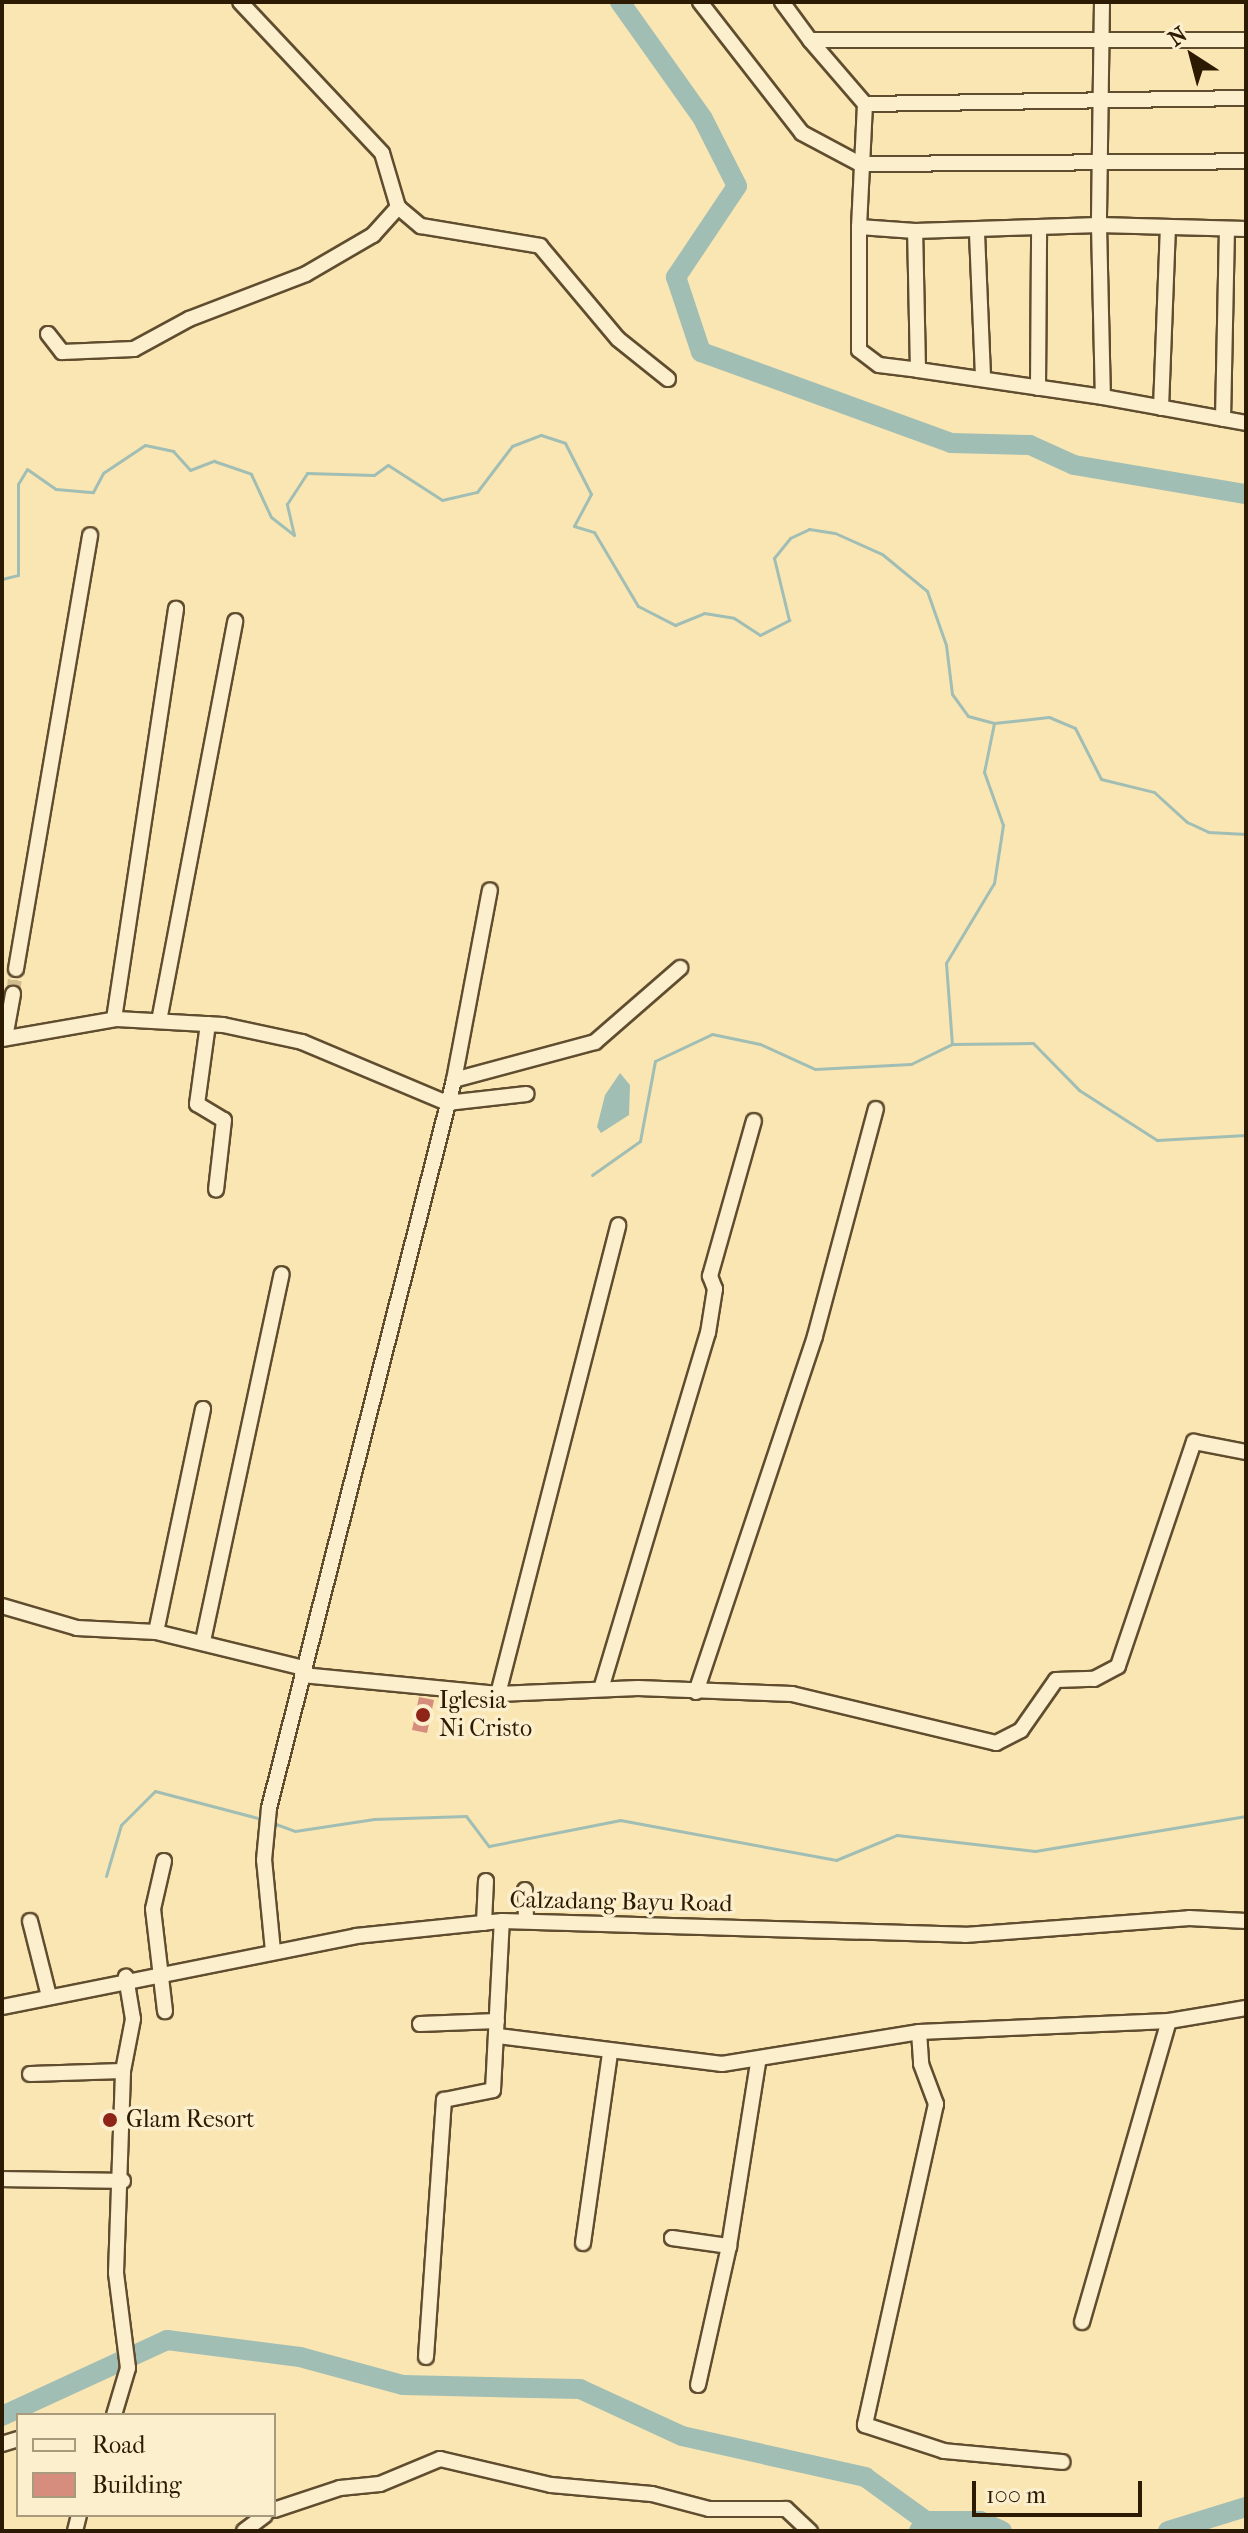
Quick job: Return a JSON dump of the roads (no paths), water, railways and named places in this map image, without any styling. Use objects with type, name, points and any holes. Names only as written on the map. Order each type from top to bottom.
[{"type":"street","points":[[240,2],[382,153],[398,207],[421,226],[540,246],[618,339],[668,379]]},
{"type":"street","points":[[700,2],[802,133],[860,164],[1102,159],[1246,161]]},
{"type":"street","points":[[782,2],[865,104],[860,164],[859,350],[879,365],[1103,397],[1246,423]]},
{"type":"street","points":[[1102,2],[1099,225],[1103,397]]},
{"type":"street","points":[[810,40],[1246,40]]},
{"type":"street","points":[[865,104],[1246,98]]},
{"type":"street","points":[[48,334],[62,352],[134,349],[189,319],[306,274],[373,235],[398,207]]},
{"type":"street","points":[[859,227],[977,233],[1099,225],[1246,229]]},
{"type":"street","points":[[1161,408],[1168,227]]},
{"type":"street","points":[[1038,388],[1039,229]]},
{"type":"street","points":[[1223,419],[1227,229]]},
{"type":"street","points":[[915,231],[918,370]]},
{"type":"street","points":[[977,233],[983,379]]},
{"type":"street","points":[[16,969],[90,535]]},
{"type":"street","points":[[114,1019],[176,609]]},
{"type":"street","points":[[159,1021],[235,621]]},
{"type":"street","points":[[273,1951],[267,1829],[269,1808],[454,1080],[490,890]]},
{"type":"street","points":[[454,1080],[595,1042],[680,968]]},
{"type":"street","points":[[13,994],[4,1038],[114,1019],[208,1024],[302,1042],[447,1103],[526,1094]]},
{"type":"street","points":[[208,1024],[197,1104],[224,1120],[216,1190]]},
{"type":"street","points":[[696,1692],[815,1336],[876,1109]]},
{"type":"street","points":[[601,1689],[708,1333],[715,1289],[710,1276],[754,1121]]},
{"type":"street","points":[[498,1694],[618,1225]]},
{"type":"street","points":[[203,1641],[282,1274]]},
{"type":"street","points":[[156,1632],[203,1409]]},
{"type":"street","points":[[2,1606],[77,1628],[156,1632],[203,1641],[303,1672],[498,1694],[601,1689],[792,1694],[996,1743],[1011,1738],[1056,1680],[1094,1679],[1118,1666],[1194,1442],[1246,1452]]},
{"type":"street","points":[[164,1861],[153,1909],[165,2011]]},
{"type":"street","points":[[484,1923],[486,1881]]},
{"type":"street","points":[[525,1890],[526,1921]]},
{"type":"street","name":"Calzadang Bayu Road","points":[[2,2007],[126,1977],[273,1951],[502,1921],[965,1935],[1189,1918],[1246,1921]]},
{"type":"street","points":[[30,1921],[49,1996]]},
{"type":"street","points":[[426,2357],[444,2100],[491,2093],[502,1921]]},
{"type":"street","points":[[115,2413],[128,2368],[116,2273],[123,2181],[123,2071],[133,2019],[126,1977]]},
{"type":"street","points":[[420,2024],[497,2028],[610,2054],[706,2065],[758,2062],[919,2032],[1169,2021],[1246,2008]]},
{"type":"street","points":[[1082,2322],[1169,2021]]},
{"type":"street","points":[[919,2032],[921,2064],[936,2104],[865,2425],[944,2451],[1062,2462]]},
{"type":"street","points":[[583,2243],[610,2054]]},
{"type":"street","points":[[698,2385],[729,2246],[758,2062]]},
{"type":"street","points":[[30,2074],[123,2071]]},
{"type":"street","points":[[2,2179],[123,2181]]},
{"type":"street","points":[[672,2238],[729,2246]]},
{"type":"street","points":[[276,2509],[340,2488],[380,2484],[440,2459],[551,2485],[652,2494],[709,2509],[786,2509],[804,2519],[810,2531]]},
{"type":"street","points":[[244,2531],[262,2517]]},
{"type":"water","points":[[620,1073],[630,1085],[629,1115],[601,1133],[597,1127],[605,1095]]},
{"type":"waterway","points":[[620,2],[703,119],[737,186],[676,277],[701,352],[951,443],[1030,445],[1074,465],[1246,494]]},
{"type":"waterway","points":[[2,579],[18,575],[18,484],[27,469],[56,489],[93,492],[103,473],[145,445],[173,451],[190,470],[214,461],[251,474],[271,517],[294,535],[287,504],[307,473],[374,475],[388,465],[442,500],[477,492],[512,446],[541,435],[565,443],[591,494],[574,526],[594,532],[638,606],[675,625],[704,613],[734,618],[760,635],[789,620],[774,558],[790,538],[809,529],[835,533],[882,554],[927,591],[946,645],[952,694],[968,716],[994,723],[1049,717],[1075,728],[1101,779],[1154,792],[1187,822],[1208,832],[1246,834]]},
{"type":"waterway","points":[[994,723],[984,772],[1003,825],[994,883],[946,963],[952,1044],[1033,1043],[1079,1090],[1157,1140],[1246,1135]]},
{"type":"waterway","points":[[592,1175],[640,1141],[655,1061],[712,1034],[760,1044],[815,1069],[911,1064],[952,1044]]},
{"type":"waterway","points":[[106,1876],[121,1825],[155,1791],[262,1819]]},
{"type":"waterway","points":[[273,1823],[295,1831],[374,1819],[466,1816],[489,1846],[620,1820],[836,1860],[897,1835],[1035,1851],[1246,1816]]},
{"type":"waterway","points":[[2,2416],[167,2340],[300,2357],[403,2385],[580,2389],[682,2436],[865,2477],[926,2521]]},
{"type":"waterway","points":[[1168,2531],[1246,2507]]},
{"type":"waterway","points":[[919,2531],[926,2521],[980,2521],[1002,2531]]},
{"type":"tunnel","points":[[13,994],[16,969]]},
{"type":"place","name":"Iglesia Ni Cristo","points":[[423,1715]]},
{"type":"place","name":"Glam Resort","points":[[110,2120]]}]
